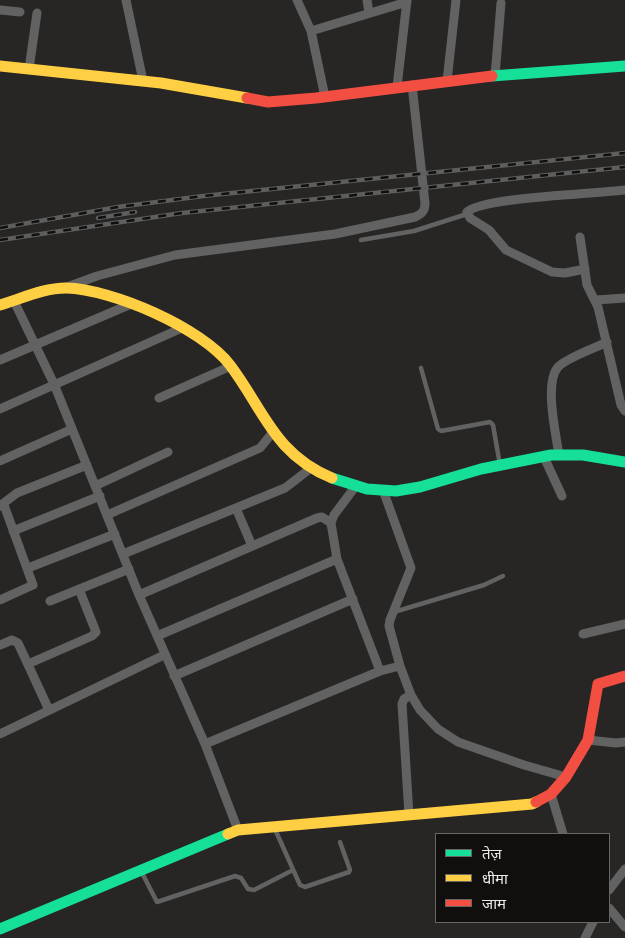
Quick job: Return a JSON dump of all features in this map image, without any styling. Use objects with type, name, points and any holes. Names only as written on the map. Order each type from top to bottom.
[{"type":"street","points":[[126,0],[143,81]]},
{"type":"street","points":[[296,0],[312,31],[325,97]]},
{"type":"street","points":[[367,0],[369,13]]},
{"type":"street","points":[[446,81],[456,0]]},
{"type":"street","points":[[312,31],[407,1],[396,87]]},
{"type":"street","points":[[495,76],[500,3]]},
{"type":"street","points":[[0,10],[20,12]]},
{"type":"street","points":[[29,69],[37,13]]},
{"type":"street","points":[[0,66],[143,81],[268,102],[325,97],[396,87],[413,89],[446,81],[495,76],[625,66]]},
{"type":"street","points":[[0,305],[64,288],[97,276],[175,254],[335,234],[422,214],[425,210],[425,203],[413,89]]},
{"type":"street","points":[[585,269],[565,273],[552,272],[506,250],[489,230],[470,218],[467,212],[471,209],[497,202],[625,190]]},
{"type":"street","points":[[580,237],[587,285],[596,300],[621,405],[625,411]]},
{"type":"street","points":[[64,288],[85,290],[131,304],[182,328],[212,346],[231,366],[273,432],[303,464],[355,487],[396,491],[422,488],[458,475],[544,456],[569,454],[625,462]]},
{"type":"street","points":[[596,300],[625,298]]},
{"type":"street","points":[[14,301],[54,384],[164,655],[205,744],[238,830]]},
{"type":"street","points":[[0,360],[131,304]]},
{"type":"street","points":[[0,409],[182,328]]},
{"type":"street","points":[[560,455],[551,400],[555,371],[563,363],[606,342]]},
{"type":"street","points":[[160,398],[231,366]]},
{"type":"street","points":[[0,461],[72,429]]},
{"type":"street","points":[[107,515],[260,448],[273,432]]},
{"type":"street","points":[[95,486],[168,452]]},
{"type":"street","points":[[544,456],[562,496]]},
{"type":"street","points":[[0,600],[29,588],[33,584],[14,531],[2,506],[17,493],[87,465]]},
{"type":"street","points":[[123,554],[285,488],[311,468]]},
{"type":"street","points":[[355,487],[331,522],[337,559],[380,671]]},
{"type":"street","points":[[383,490],[411,568],[389,626],[400,666],[411,695],[420,710],[438,730],[448,737],[524,765],[566,777]]},
{"type":"street","points":[[14,531],[100,496]]},
{"type":"street","points":[[236,508],[252,546]]},
{"type":"street","points":[[139,595],[317,518],[322,517],[331,522]]},
{"type":"street","points":[[28,568],[115,534]]},
{"type":"street","points":[[157,636],[337,559]]},
{"type":"street","points":[[50,602],[128,569]]},
{"type":"street","points":[[28,664],[92,636],[96,632],[79,590]]},
{"type":"street","points":[[174,676],[353,599]]},
{"type":"street","points":[[583,634],[625,624]]},
{"type":"street","points":[[0,645],[15,640],[49,710]]},
{"type":"street","points":[[0,734],[164,655]]},
{"type":"street","points":[[205,744],[380,671],[400,666]]},
{"type":"street","points":[[0,929],[238,830],[532,804],[551,794],[566,777],[588,740],[598,684],[625,676]]},
{"type":"street","points":[[408,815],[402,704],[404,698],[411,695]]},
{"type":"street","points":[[588,740],[625,742]]},
{"type":"street","points":[[551,794],[563,833]]},
{"type":"street","points":[[610,889],[625,869]]},
{"type":"street","points":[[610,909],[625,927]]},
{"type":"street","points":[[585,938],[592,923]]},
{"type":"lane","points":[[361,240],[414,231],[467,214]]},
{"type":"lane","points":[[421,368],[438,430],[490,422],[493,425],[500,465]]},
{"type":"lane","points":[[393,613],[484,584],[503,576]]},
{"type":"lane","points":[[274,826],[300,885],[305,887],[346,874],[350,870],[340,842]]},
{"type":"lane","points":[[141,870],[157,902],[235,876],[241,878],[248,888],[254,890],[293,870]]},
{"type":"railway","points":[[0,228],[118,207],[203,196],[625,153]]},
{"type":"railway","points":[[0,240],[182,213],[625,167]]},
{"type":"railway","points":[[98,218],[135,212]]},
{"type":"traffic: fast","points":[[492,76],[625,66]]},
{"type":"traffic: fast","points":[[332,478],[367,489],[396,491],[420,487],[481,469],[551,455],[583,455],[625,462]]},
{"type":"traffic: fast","points":[[0,929],[228,834]]},
{"type":"traffic: slow","points":[[0,66],[161,83],[247,98]]},
{"type":"traffic: slow","points":[[0,305],[32,294],[57,288],[66,288],[107,295],[155,313],[178,325],[217,351],[230,365],[283,444],[296,457],[332,478]]},
{"type":"traffic: slow","points":[[228,834],[238,830],[532,804],[536,802]]},
{"type":"traffic: jam","points":[[247,98],[268,102],[316,98],[492,76]]},
{"type":"traffic: jam","points":[[536,802],[551,794],[566,777],[588,740],[598,684],[625,676]]}]
